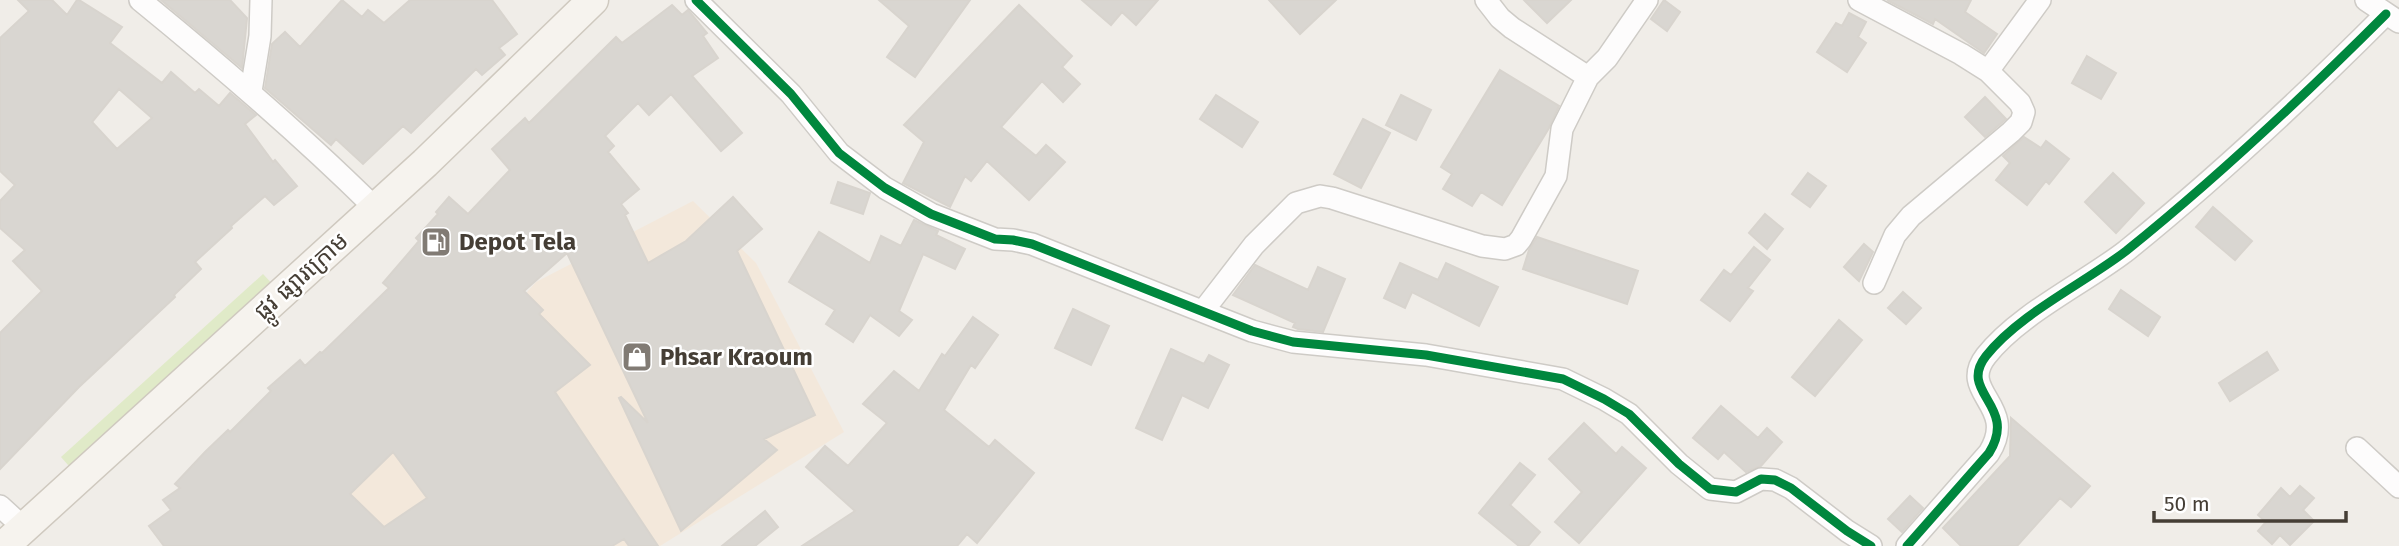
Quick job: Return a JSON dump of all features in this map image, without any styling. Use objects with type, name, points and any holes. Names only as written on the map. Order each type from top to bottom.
[{"type":"main road","name":"ផ្លូវ ផ្សារក្រោម","points":[[14,537],[425,163],[593,0]]},
{"type":"street","points":[[140,0],[251,92],[325,158],[374,207]]},
{"type":"street","points":[[251,92],[260,36],[261,0]]},
{"type":"street","points":[[696,0],[791,94],[839,153],[885,188],[931,214],[995,239],[1032,244],[1252,331],[1284,340],[1426,355],[1563,379],[1604,398],[1629,414],[1679,464],[1710,489],[1735,492],[1761,479],[1775,480],[1791,488],[1871,546]]},
{"type":"street","points":[[1486,0],[1512,28],[1588,77]]},
{"type":"street","points":[[1203,311],[1254,245],[1296,203],[1312,197],[1332,198],[1482,246],[1505,249],[1516,245],[1536,216],[1556,176],[1562,129],[1588,77],[1607,58],[1647,0]]},
{"type":"street","points":[[1859,0],[1988,71],[2025,112],[2021,122],[1911,216],[1895,235],[1874,282]]},
{"type":"street","points":[[1988,71],[2040,0]]},
{"type":"street","points":[[1907,546],[1996,442],[1999,432],[1998,418],[1978,380],[1979,368],[1984,358],[2047,304],[2123,253],[2240,155],[2392,18],[2366,0]]},
{"type":"street","points":[[2357,448],[2399,487]]},
{"type":"street","points":[[0,506],[14,537]]},
{"type":"shaded area","name":"Phsar Kraoum","points":[[693,201],[756,263],[844,432],[660,546],[300,546],[536,282]]},
{"type":"green space","points":[[263,274],[277,289],[75,473],[61,457]]},
{"type":"building","points":[[18,0],[52,0],[67,15],[79,0],[122,27],[110,43],[162,83],[171,72],[195,93],[199,89],[219,106],[230,93],[256,115],[245,124],[273,162],[275,160],[297,186],[274,205],[265,196],[231,226],[232,228],[195,262],[201,269],[175,297],[79,387],[0,469],[0,333],[42,291],[13,261],[25,250],[0,228],[0,201],[15,185],[0,171],[0,38],[29,11]],"holes":[[[119,89],[152,118],[117,149],[92,122]]]},
{"type":"building","points":[[161,0],[230,0],[247,18],[242,68]]},
{"type":"building","points":[[342,0],[362,17],[368,10],[384,23],[410,0],[492,0],[517,34],[499,48],[505,55],[482,75],[476,69],[411,133],[403,126],[363,164],[336,139],[331,145],[265,88],[272,44],[285,32],[300,47]]},
{"type":"building","points":[[879,0],[970,0],[915,77],[887,57],[909,26]]},
{"type":"building","points":[[1082,0],[1158,0],[1136,25],[1122,12],[1111,25]]},
{"type":"building","points":[[1269,0],[1336,0],[1300,34]]},
{"type":"building","points":[[1524,0],[1571,0],[1547,23]]},
{"type":"building","points":[[1664,0],[1680,12],[1667,31],[1651,19]]},
{"type":"building","points":[[1887,0],[1971,0],[1965,12],[1997,34],[1984,53],[1935,19],[1933,24]]},
{"type":"building","points":[[672,5],[682,15],[688,10],[707,33],[703,36],[718,58],[692,76],[742,133],[721,151],[671,94],[649,115],[638,103],[605,136],[614,146],[608,152],[639,189],[621,204],[628,213],[625,215],[648,263],[686,241],[733,197],[762,229],[737,251],[815,415],[764,439],[777,450],[681,531],[619,398],[648,423],[567,253],[524,291],[543,310],[539,314],[590,365],[555,392],[658,546],[629,546],[624,539],[612,546],[164,546],[149,526],[171,510],[163,500],[180,488],[175,484],[205,452],[228,430],[230,432],[271,391],[268,388],[300,360],[305,366],[322,353],[389,288],[383,283],[419,241],[416,238],[449,197],[468,214],[510,170],[492,149],[525,118],[529,123],[616,37],[622,43]],"holes":[[[393,452],[427,498],[384,527],[350,494]]]},
{"type":"building","points":[[1019,5],[1072,56],[1062,67],[1080,84],[1063,102],[1042,81],[1001,127],[1036,156],[1046,145],[1065,162],[1029,200],[987,161],[971,181],[965,176],[950,207],[903,183],[924,142],[904,125]]},
{"type":"building","points":[[1849,13],[1866,22],[1858,37],[1866,43],[1847,72],[1817,52],[1836,23],[1842,26]]},
{"type":"building","points":[[2087,56],[2116,73],[2101,99],[2072,83]]},
{"type":"building","points":[[1500,70],[1559,106],[1549,128],[1502,205],[1481,192],[1472,206],[1443,189],[1452,174],[1441,167]]},
{"type":"building","points":[[1216,95],[1258,122],[1242,147],[1200,119]]},
{"type":"building","points":[[1401,95],[1431,110],[1416,140],[1386,125]]},
{"type":"building","points":[[1985,97],[2006,119],[1985,137],[1965,117]]},
{"type":"building","points":[[1363,119],[1390,133],[1361,188],[1334,174]]},
{"type":"building","points":[[2024,137],[2041,148],[2046,141],[2069,159],[2049,184],[2046,181],[2027,205],[1996,180],[2010,163],[2003,156]]},
{"type":"building","points":[[1808,173],[1826,186],[1810,207],[1792,194]]},
{"type":"building","points":[[2113,173],[2144,203],[2116,233],[2085,202]]},
{"type":"building","points":[[838,182],[870,193],[863,214],[831,203]]},
{"type":"building","points":[[2213,207],[2252,241],[2235,260],[2196,227]]},
{"type":"building","points":[[1765,214],[1783,229],[1767,249],[1749,233]]},
{"type":"building","points":[[914,220],[938,231],[936,235],[965,249],[955,269],[923,254],[899,311],[912,320],[899,336],[870,315],[853,342],[826,324],[835,310],[789,282],[819,232],[870,263],[881,236],[901,246]]},
{"type":"building","points":[[1537,237],[1638,271],[1627,304],[1523,269],[1529,250]]},
{"type":"building","points":[[1864,244],[1873,252],[1859,281],[1844,267]]},
{"type":"building","points":[[1754,247],[1770,260],[1748,288],[1753,291],[1730,321],[1701,300],[1724,270],[1731,275]]},
{"type":"building","points":[[1400,263],[1438,280],[1446,263],[1498,287],[1479,326],[1412,292],[1405,308],[1384,298]]},
{"type":"building","points":[[1255,265],[1308,290],[1318,267],[1345,279],[1323,332],[1293,327],[1295,323],[1233,295]]},
{"type":"building","points":[[2121,290],[2160,317],[2148,336],[2109,309]]},
{"type":"building","points":[[1903,292],[1921,308],[1906,324],[1888,308]]},
{"type":"building","points":[[1073,309],[1109,326],[1091,365],[1055,348]]},
{"type":"building","points":[[973,317],[998,335],[975,368],[971,365],[944,410],[989,447],[995,440],[1034,473],[977,543],[967,534],[957,546],[802,546],[855,511],[806,467],[825,446],[848,466],[887,423],[863,404],[894,371],[919,391],[942,354],[945,356]]},
{"type":"building","points":[[1839,320],[1862,340],[1815,396],[1792,377]]},
{"type":"building","points":[[1171,349],[1204,364],[1209,355],[1229,365],[1208,408],[1182,395],[1162,440],[1136,428]]},
{"type":"building","points":[[2267,352],[2278,370],[2230,401],[2219,383]]},
{"type":"building","points":[[1721,406],[1758,438],[1767,428],[1782,442],[1761,466],[1746,472],[1724,452],[1718,459],[1693,438]]},
{"type":"building","points":[[2011,418],[2090,486],[2071,507],[2060,498],[2017,546],[1961,546],[1943,528],[2010,456]]},
{"type":"building","points":[[1584,423],[1616,454],[1622,447],[1646,468],[1579,543],[1555,522],[1582,492],[1549,459]]},
{"type":"building","points":[[1520,463],[1535,475],[1510,505],[1540,532],[1528,546],[1519,546],[1479,513]]},
{"type":"building","points":[[2300,486],[2314,498],[2303,510],[2314,521],[2290,545],[2280,535],[2272,544],[2258,531],[2266,522],[2258,515],[2281,488],[2290,497]]},
{"type":"building","points":[[1910,496],[1923,508],[1902,532],[1888,519]]},
{"type":"building","points":[[765,511],[778,527],[755,546],[722,546]]},
{"type":"cycle path","points":[[696,0],[791,94],[839,153],[885,188],[931,214],[995,239],[1032,244],[1252,331],[1293,342],[1426,355],[1563,379],[1629,414],[1679,464],[1710,489],[1736,492],[1761,479],[1775,480],[1791,488],[1871,546]]},
{"type":"cycle path","points":[[1907,546],[1989,453],[1996,437],[1994,411],[1978,380],[1979,369],[1986,356],[2033,313],[2126,251],[2194,194],[2292,106],[2386,14]]},
{"type":"place","name":"Depot Tela","points":[[436,242]]},
{"type":"place","name":"Phsar Kraoum","points":[[637,357]]}]
